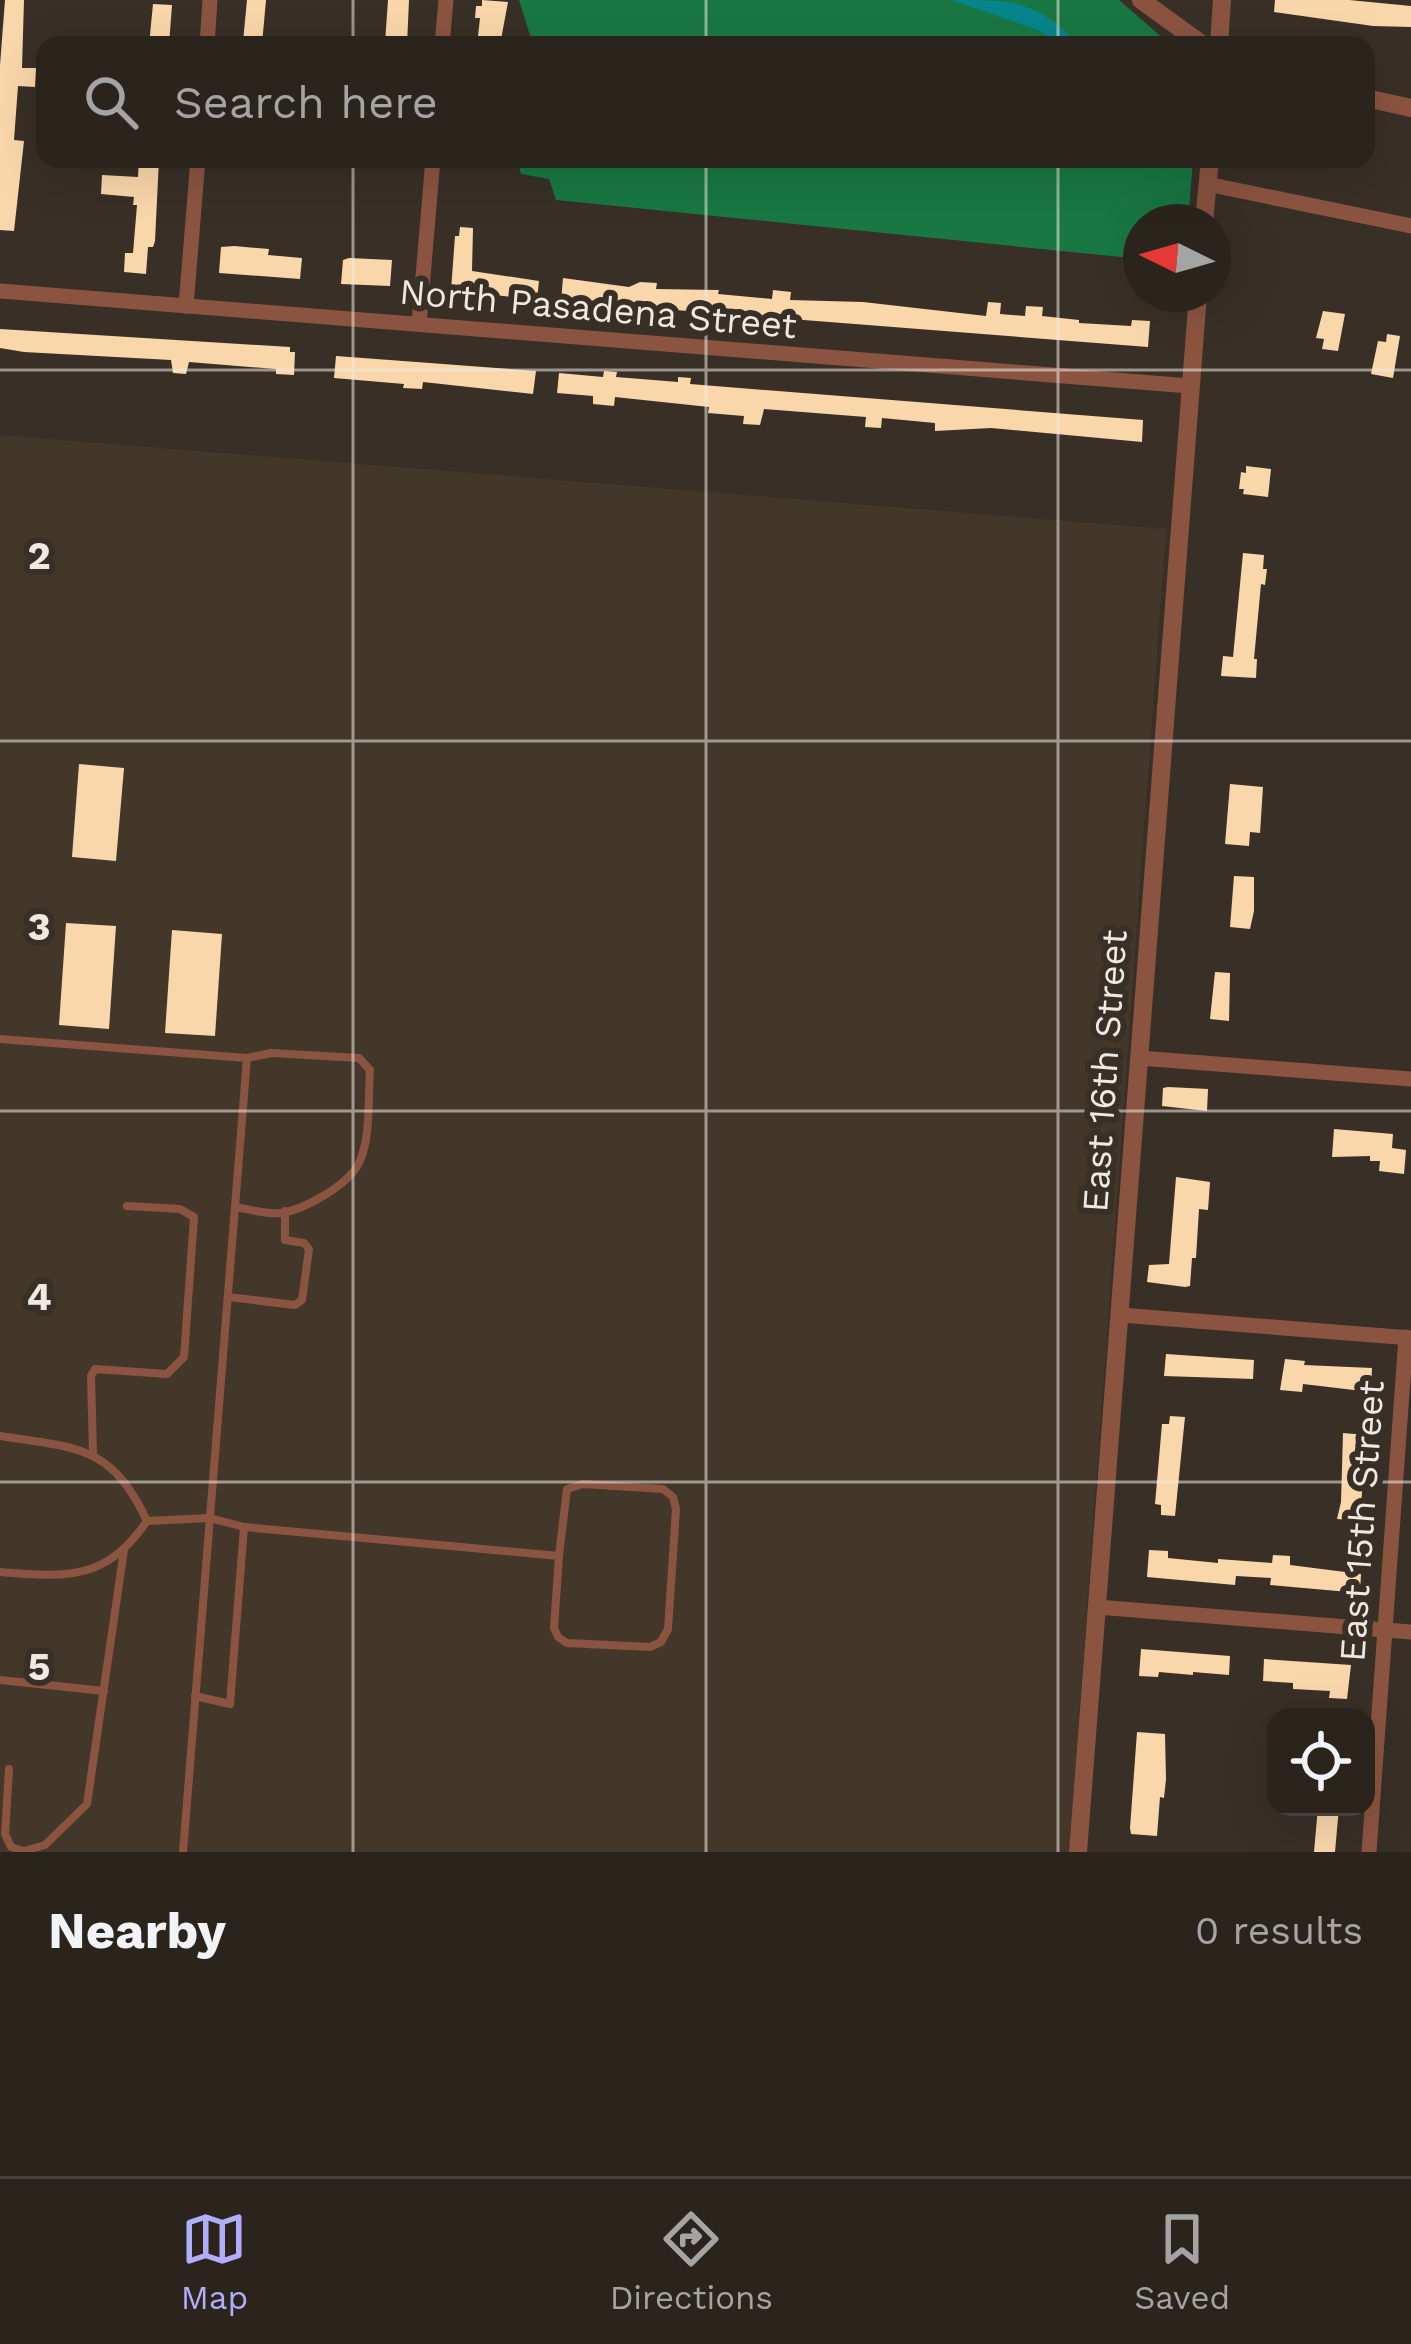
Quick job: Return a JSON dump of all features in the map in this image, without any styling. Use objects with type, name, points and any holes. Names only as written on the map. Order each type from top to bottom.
[{"type":"street","points":[[208,36],[210,0]]},
{"type":"street","points":[[443,36],[446,0]]},
{"type":"street","points":[[1141,0],[1191,36]]},
{"type":"street","points":[[1220,36],[1222,0]]},
{"type":"street","points":[[1375,100],[1411,108]]},
{"type":"street","points":[[186,306],[197,168]]},
{"type":"street","points":[[419,324],[432,168]]},
{"type":"street","points":[[1205,204],[1209,168]]},
{"type":"street","points":[[1207,184],[1411,226]]},
{"type":"street","name":"North Pasadena Street","points":[[0,291],[1190,386]]},
{"type":"street","name":"East 16th Street","points":[[1078,1852],[1196,312]]},
{"type":"street","points":[[1139,1058],[1411,1079]]},
{"type":"street","points":[[1120,1315],[1408,1338]]},
{"type":"street","name":"East 15th Street","points":[[1370,1852],[1408,1338]]},
{"type":"street","points":[[1097,1607],[1411,1632]]},
{"type":"lane","points":[[0,1039],[247,1058],[272,1053],[358,1058],[370,1070],[361,1160],[352,1173],[319,1198],[285,1211],[235,1207]]},
{"type":"lane","points":[[183,1852],[247,1058]]},
{"type":"lane","points":[[93,1454],[94,1369],[167,1374],[184,1357],[194,1216],[180,1209],[128,1206]]},
{"type":"lane","points":[[227,1297],[295,1305],[302,1300],[309,1249],[285,1240],[285,1211]]},
{"type":"lane","points":[[0,1436],[93,1454],[122,1477],[147,1521]]},
{"type":"lane","points":[[583,1484],[663,1489],[674,1497],[668,1629],[661,1642],[650,1647],[567,1643],[558,1637],[554,1628],[559,1556],[567,1489],[583,1484]]},
{"type":"lane","points":[[0,1572],[64,1577],[94,1569],[124,1550],[147,1521],[210,1519],[244,1527],[559,1556]]},
{"type":"lane","points":[[195,1696],[230,1704],[244,1527]]},
{"type":"lane","points":[[8,1769],[5,1834],[11,1847],[24,1851],[44,1845],[87,1804],[124,1550]]},
{"type":"lane","points":[[0,1680],[104,1690]]},
{"type":"shaded area","points":[[0,435],[1166,529],[1069,1852],[0,1852]]},
{"type":"green space","points":[[519,0],[1119,0],[1161,36],[530,36]]},
{"type":"green space","points":[[519,168],[1192,168],[1189,204],[1123,204],[1123,257],[556,200],[549,179],[521,174]]},
{"type":"water","points":[[951,0],[1023,6],[1070,36],[1046,36]]},
{"type":"building","points":[[5,0],[24,0],[22,68],[36,68],[35,87],[18,86],[14,140],[24,141],[14,231],[0,230]]},
{"type":"building","points":[[247,0],[266,0],[263,36],[244,36]]},
{"type":"building","points":[[388,0],[409,0],[407,36],[385,36]]},
{"type":"building","points":[[482,0],[508,2],[502,36],[478,36],[476,6],[482,6]]},
{"type":"building","points":[[1275,0],[1411,6],[1411,27],[1274,12]]},
{"type":"building","points":[[153,4],[172,5],[170,36],[150,36]]},
{"type":"building","points":[[138,168],[159,168],[155,241],[148,247],[146,274],[124,272],[125,253],[133,253],[134,197],[101,194],[102,175],[138,177]]},
{"type":"building","points":[[460,227],[473,228],[472,271],[539,281],[537,300],[451,290],[455,236]]},
{"type":"building","points":[[221,247],[302,258],[300,279],[219,273]]},
{"type":"building","points":[[343,260],[392,260],[390,286],[341,284]]},
{"type":"building","points":[[563,278],[629,287],[657,283],[656,289],[719,290],[718,294],[772,299],[773,290],[791,292],[790,300],[863,302],[986,316],[988,302],[1001,303],[1000,314],[1025,316],[1026,306],[1043,307],[1042,316],[1079,323],[1131,326],[1132,320],[1150,321],[1148,347],[561,301]]},
{"type":"building","points":[[1323,311],[1345,314],[1338,351],[1322,349],[1324,339],[1316,338]]},
{"type":"building","points":[[0,329],[290,347],[295,352],[294,375],[276,374],[276,369],[189,362],[186,374],[173,373],[171,360],[24,352],[0,348]]},
{"type":"building","points":[[1387,334],[1400,336],[1393,378],[1371,374],[1378,341],[1386,342]]},
{"type":"building","points":[[336,356],[536,371],[533,394],[423,382],[422,389],[403,388],[404,384],[334,378]]},
{"type":"building","points":[[604,371],[617,372],[616,377],[678,382],[678,377],[691,378],[690,384],[1143,420],[1142,442],[991,428],[935,431],[935,423],[882,418],[881,428],[865,427],[866,417],[764,409],[760,425],[743,424],[744,416],[708,413],[709,407],[615,397],[614,406],[593,404],[593,396],[557,393],[559,373],[603,377]]},
{"type":"building","points":[[1246,466],[1271,469],[1268,497],[1243,494],[1244,489],[1239,489]]},
{"type":"building","points":[[1243,553],[1264,555],[1263,569],[1267,569],[1265,585],[1261,584],[1256,678],[1221,676],[1223,656],[1233,657]]},
{"type":"building","points":[[79,764],[124,768],[116,861],[72,857]]},
{"type":"building","points":[[1230,784],[1263,787],[1260,833],[1250,832],[1249,846],[1225,844]]},
{"type":"building","points":[[1234,876],[1254,877],[1250,929],[1230,927]]},
{"type":"building","points":[[66,923],[116,926],[109,1029],[59,1025]]},
{"type":"building","points":[[172,930],[222,934],[215,1036],[165,1033]]},
{"type":"building","points":[[1215,972],[1230,973],[1229,1021],[1210,1019]]},
{"type":"building","points":[[1163,1088],[1208,1089],[1207,1111],[1162,1106]]},
{"type":"building","points":[[1334,1129],[1393,1134],[1392,1148],[1406,1150],[1404,1174],[1379,1171],[1380,1161],[1370,1161],[1370,1156],[1332,1157]]},
{"type":"building","points":[[1176,1177],[1210,1182],[1208,1210],[1199,1209],[1190,1286],[1185,1287],[1147,1282],[1149,1265],[1169,1264]]},
{"type":"building","points":[[1166,1354],[1254,1360],[1253,1379],[1164,1376]]},
{"type":"building","points":[[1285,1359],[1305,1361],[1304,1365],[1372,1368],[1371,1392],[1303,1384],[1302,1392],[1280,1390]]},
{"type":"building","points":[[1170,1416],[1185,1417],[1175,1516],[1161,1515],[1161,1505],[1155,1504],[1162,1424],[1169,1424]]},
{"type":"building","points":[[1343,1433],[1366,1435],[1360,1521],[1337,1519]]},
{"type":"building","points":[[1149,1550],[1168,1551],[1168,1558],[1218,1563],[1218,1559],[1272,1563],[1273,1555],[1290,1556],[1290,1565],[1361,1574],[1360,1593],[1270,1585],[1271,1578],[1236,1576],[1235,1585],[1147,1577]]},
{"type":"building","points":[[1141,1649],[1230,1656],[1229,1675],[1159,1672],[1158,1677],[1139,1676]]},
{"type":"building","points":[[1264,1659],[1351,1665],[1347,1699],[1329,1698],[1330,1691],[1293,1689],[1293,1683],[1263,1681]]},
{"type":"building","points":[[1137,1732],[1165,1734],[1166,1779],[1157,1836],[1131,1834]]},
{"type":"building","points":[[1317,1816],[1338,1816],[1335,1852],[1314,1852]]}]
